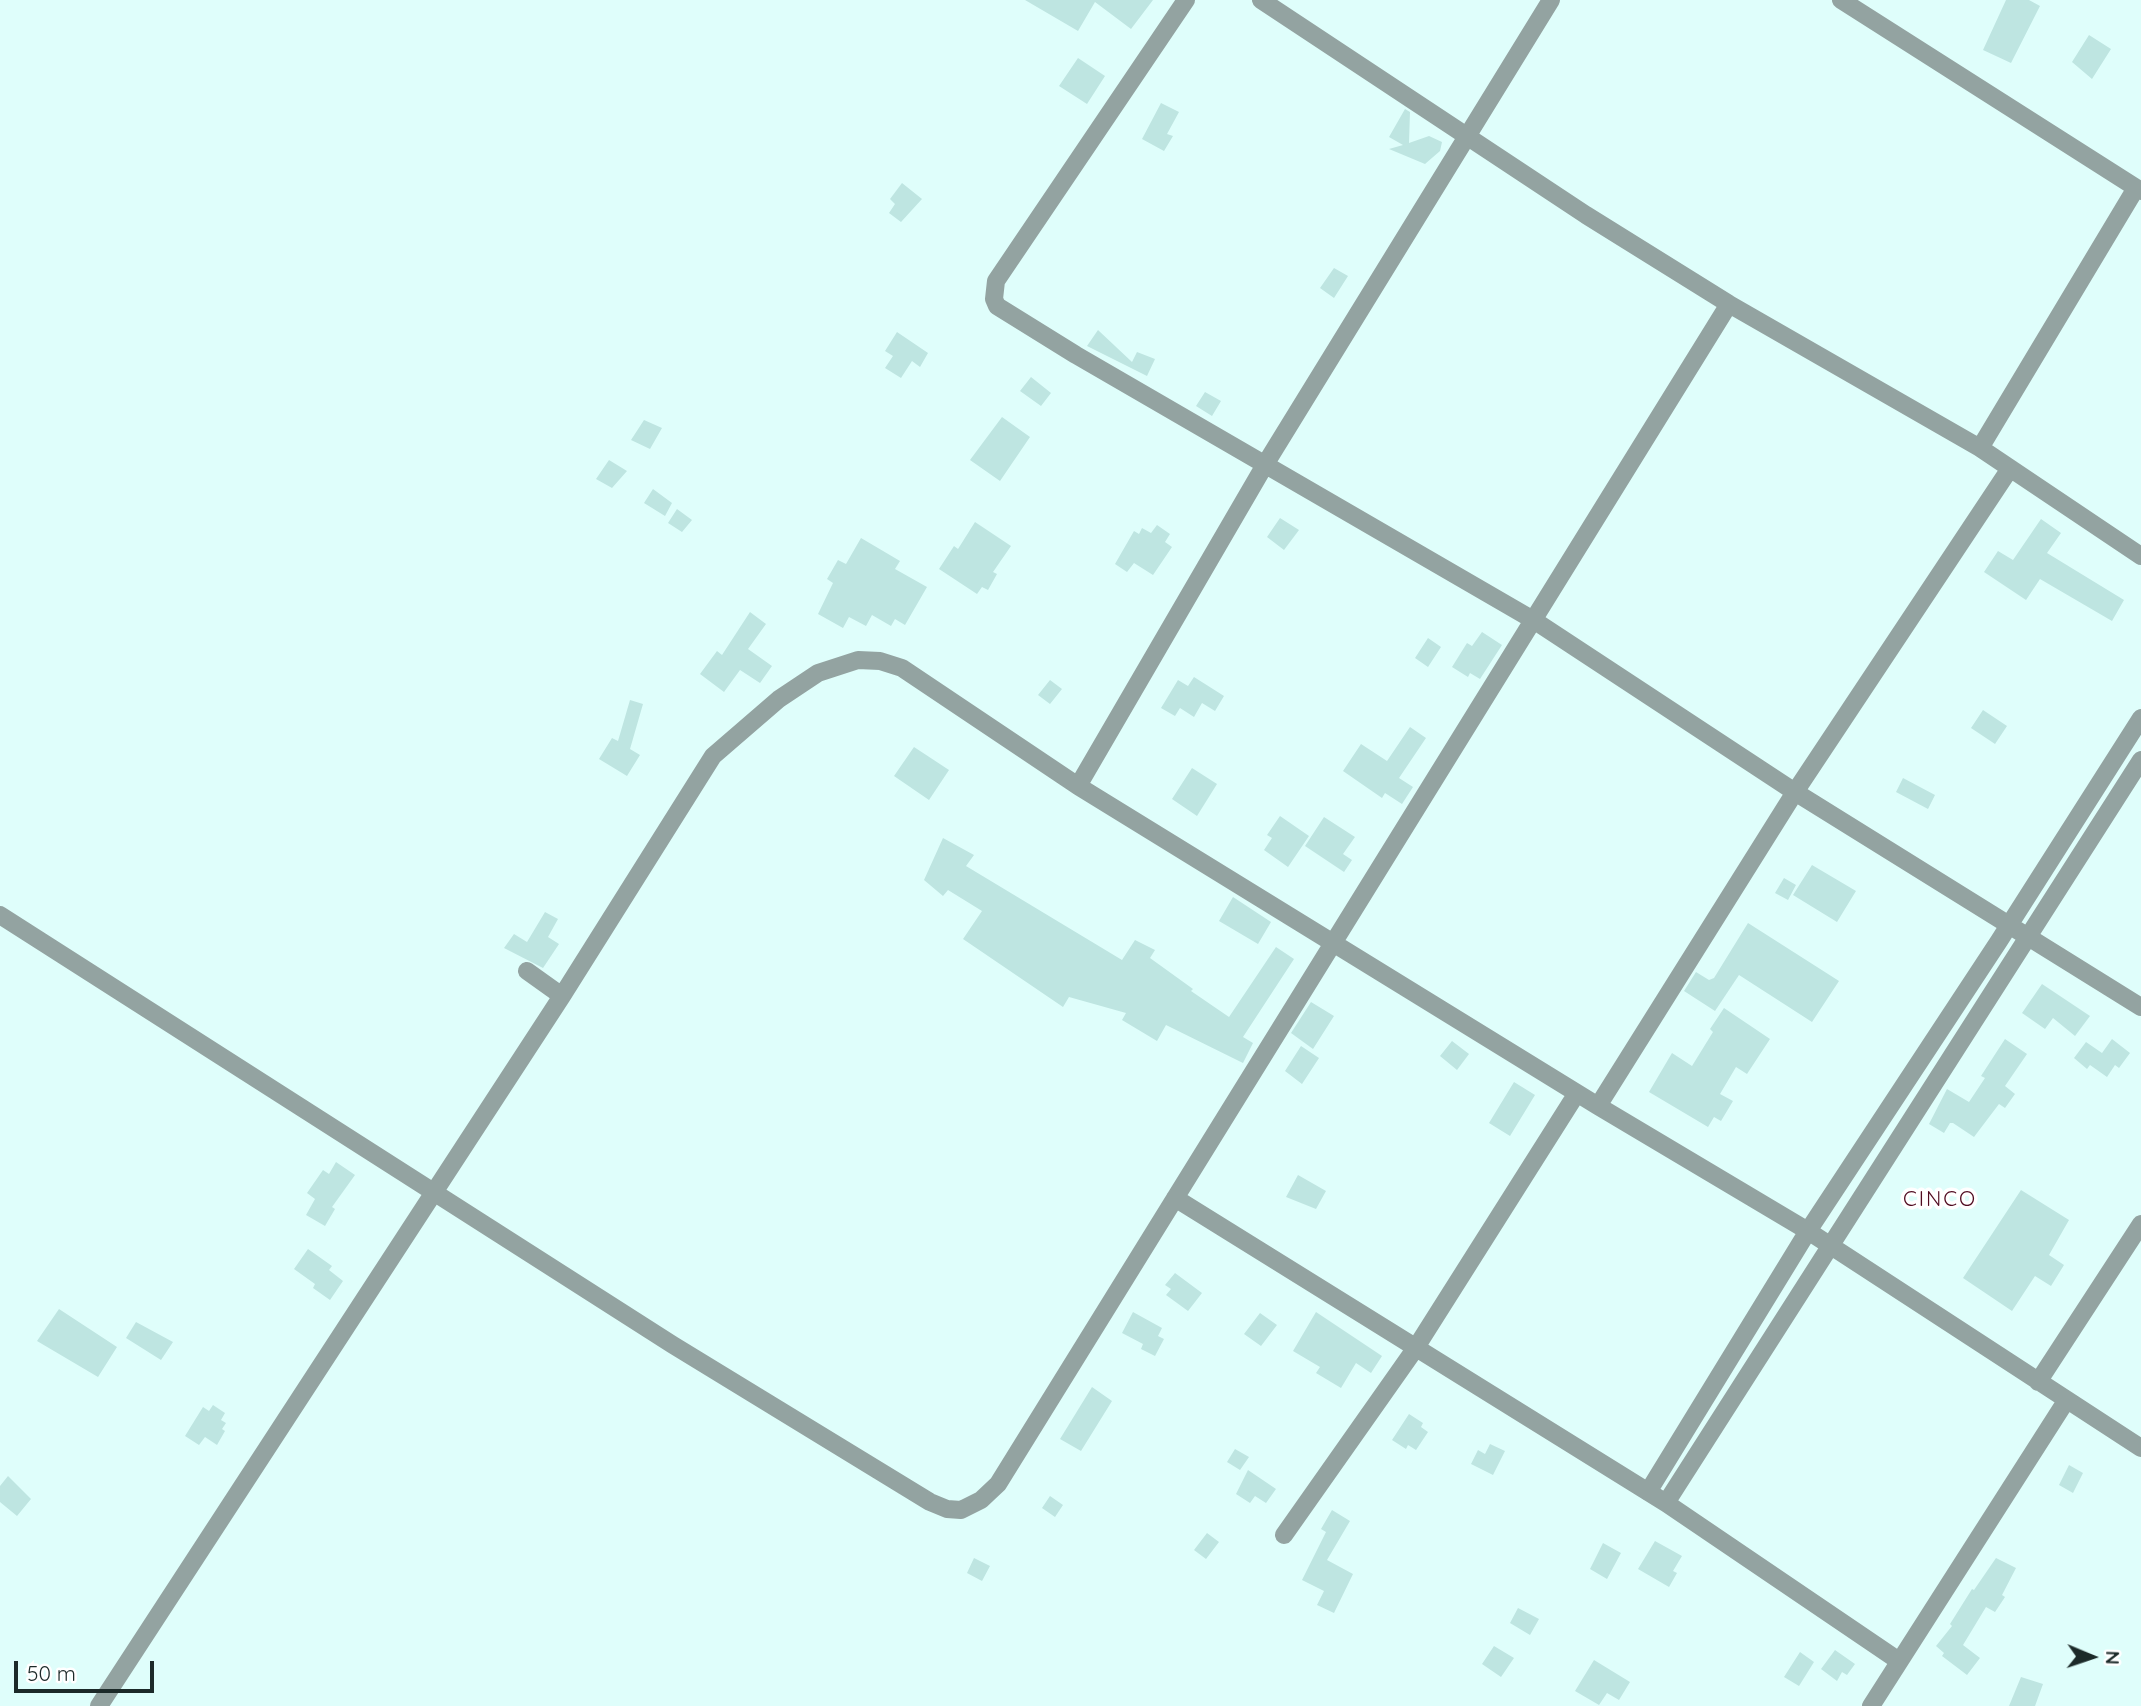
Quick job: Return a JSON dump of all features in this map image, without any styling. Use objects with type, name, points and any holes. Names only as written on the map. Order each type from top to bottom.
[{"type":"street","points":[[1186,0],[996,281],[994,299],[997,306],[1076,355],[1535,621],[1795,792],[2141,1007]]},
{"type":"street","points":[[1261,0],[1466,136],[1729,304],[1980,448],[2009,470],[2141,556]]},
{"type":"street","points":[[1078,786],[1266,463],[1551,0]]},
{"type":"street","points":[[1841,0],[2138,189],[1980,448]]},
{"type":"street","points":[[0,915],[432,1192],[918,1495],[947,1509],[961,1510],[982,1500],[998,1484],[1729,304]]},
{"type":"street","points":[[1598,1106],[1795,792],[2009,470]]},
{"type":"street","points":[[99,1706],[562,996],[713,756],[779,699],[818,673],[858,660],[880,661],[902,668],[1078,786],[1598,1106],[1832,1246],[2141,1448]]},
{"type":"street","points":[[1648,1492],[1808,1231],[2141,718]]},
{"type":"street","points":[[1666,1503],[1832,1246],[2025,937],[2141,760]]},
{"type":"street","points":[[527,971],[562,996]]},
{"type":"street","points":[[1284,1535],[1415,1349],[1577,1093]]},
{"type":"street","points":[[1175,1198],[1666,1503],[1899,1661]]},
{"type":"street","points":[[2038,1382],[2141,1224]]},
{"type":"street","points":[[1871,1706],[2066,1401]]},
{"type":"building","points":[[1025,0],[1153,0],[1131,29],[1095,2],[1078,31]]},
{"type":"building","points":[[2006,0],[2029,0],[2040,6],[2011,63],[1983,50]]},
{"type":"building","points":[[2089,35],[2111,49],[2092,79],[2072,62]]},
{"type":"building","points":[[1078,58],[1105,76],[1087,104],[1059,86]]},
{"type":"building","points":[[1161,103],[1179,112],[1167,134],[1173,136],[1164,151],[1142,139]]},
{"type":"building","points":[[1405,109],[1410,112],[1409,143],[1429,136],[1442,142],[1440,151],[1425,164],[1389,149],[1403,145],[1389,137]]},
{"type":"building","points":[[902,183],[922,199],[901,222],[889,213],[895,204],[890,199]]},
{"type":"building","points":[[1334,268],[1348,276],[1334,298],[1320,288]]},
{"type":"building","points":[[1098,330],[1132,362],[1137,352],[1155,359],[1147,376],[1087,346]]},
{"type":"building","points":[[897,332],[928,353],[920,367],[912,361],[901,378],[885,368],[893,356],[885,351]]},
{"type":"building","points":[[1031,377],[1051,393],[1041,406],[1020,391]]},
{"type":"building","points":[[1205,392],[1221,401],[1212,416],[1196,406]]},
{"type":"building","points":[[1002,417],[1030,437],[1000,481],[970,460]]},
{"type":"building","points":[[644,420],[662,428],[650,449],[631,440]]},
{"type":"building","points":[[609,460],[627,471],[612,488],[596,479]]},
{"type":"building","points":[[653,489],[672,503],[665,516],[644,503]]},
{"type":"building","points":[[677,509],[692,520],[682,532],[668,523]]},
{"type":"building","points":[[1280,518],[1299,530],[1284,550],[1267,537]]},
{"type":"building","points":[[2041,519],[2061,533],[2047,553],[2124,600],[2112,621],[2040,579],[2026,600],[1984,572],[1998,551],[2013,560]]},
{"type":"building","points":[[975,522],[1011,546],[993,572],[997,574],[988,590],[982,587],[977,594],[939,569],[954,546],[958,549]]},
{"type":"building","points":[[1157,525],[1170,534],[1165,542],[1172,547],[1153,575],[1134,563],[1127,572],[1115,564],[1134,531],[1139,534],[1142,528],[1151,533]]},
{"type":"building","points":[[861,538],[900,561],[895,569],[927,587],[905,625],[895,619],[891,626],[872,615],[866,626],[849,617],[843,628],[818,614],[833,583],[827,579],[838,560],[846,564]]},
{"type":"building","points":[[750,612],[766,624],[748,649],[772,666],[760,683],[740,670],[724,692],[700,674],[717,651],[722,655]]},
{"type":"building","points":[[1482,632],[1502,645],[1480,679],[1470,673],[1468,677],[1452,667],[1467,643],[1472,646]]},
{"type":"building","points":[[1428,638],[1441,647],[1428,667],[1415,658]]},
{"type":"building","points":[[1194,677],[1224,696],[1215,711],[1202,703],[1194,717],[1180,708],[1175,716],[1161,708],[1178,680],[1188,686]]},
{"type":"building","points":[[1050,680],[1062,689],[1050,704],[1038,695]]},
{"type":"building","points":[[630,700],[643,704],[630,749],[640,755],[627,776],[599,759],[612,738],[618,741]]},
{"type":"building","points":[[1983,710],[2007,726],[1995,744],[1971,728]]},
{"type":"building","points":[[1410,727],[1426,738],[1399,778],[1413,787],[1402,804],[1385,793],[1382,798],[1343,771],[1361,744],[1387,761]]},
{"type":"building","points":[[914,747],[949,770],[929,800],[894,776]]},
{"type":"building","points":[[1192,768],[1217,784],[1197,816],[1172,799]]},
{"type":"building","points":[[1903,778],[1935,795],[1928,809],[1896,792]]},
{"type":"building","points":[[1280,816],[1309,836],[1288,867],[1264,850],[1272,838],[1267,835]]},
{"type":"building","points":[[1324,817],[1355,837],[1343,854],[1352,860],[1344,872],[1305,846]]},
{"type":"building","points":[[943,838],[974,855],[966,866],[1122,960],[1135,940],[1155,950],[1150,958],[1229,1017],[1276,947],[1294,959],[1243,1037],[1253,1043],[1243,1063],[1166,1025],[1157,1041],[1122,1020],[1126,1013],[1069,997],[1063,1007],[963,939],[982,911],[948,890],[943,896],[924,880]]},
{"type":"building","points":[[1812,865],[1856,891],[1837,922],[1793,895]]},
{"type":"building","points":[[1784,878],[1796,885],[1788,900],[1775,893]]},
{"type":"building","points":[[1233,897],[1271,922],[1258,944],[1219,921]]},
{"type":"building","points":[[545,912],[558,919],[548,937],[559,944],[543,968],[504,948],[514,934],[527,942]]},
{"type":"building","points":[[1748,923],[1839,981],[1812,1022],[1739,975],[1715,1011],[1684,991],[1696,972],[1709,980],[1714,978]]},
{"type":"building","points":[[2042,984],[2090,1016],[2075,1036],[2053,1018],[2045,1029],[2022,1013]]},
{"type":"building","points":[[1311,1002],[1334,1016],[1313,1049],[1291,1033]]},
{"type":"building","points":[[1724,1008],[1770,1039],[1747,1074],[1736,1067],[1720,1094],[1733,1101],[1721,1121],[1714,1117],[1708,1127],[1649,1092],[1672,1053],[1692,1066],[1713,1032],[1710,1029]]},
{"type":"building","points":[[2005,1039],[2027,1054],[2005,1086],[2015,1094],[2005,1108],[1999,1104],[1974,1137],[1953,1123],[1950,1123],[1944,1133],[1929,1124],[1947,1089],[1969,1102],[1985,1078],[1981,1076]]},
{"type":"building","points":[[2112,1039],[2130,1053],[2119,1068],[2115,1065],[2107,1077],[2090,1065],[2087,1069],[2074,1058],[2086,1042],[2102,1053]]},
{"type":"building","points":[[1452,1041],[1469,1054],[1457,1070],[1440,1056]]},
{"type":"building","points":[[1301,1046],[1319,1058],[1302,1084],[1285,1071]]},
{"type":"building","points":[[1514,1082],[1535,1095],[1510,1136],[1489,1123]]},
{"type":"building","points":[[336,1162],[355,1175],[332,1207],[335,1209],[325,1226],[306,1215],[315,1199],[307,1193],[323,1170],[329,1174]]},
{"type":"building","points":[[1298,1175],[1326,1191],[1316,1209],[1286,1197]]},
{"type":"building","points":[[2021,1190],[2069,1220],[2049,1255],[2064,1265],[2051,1286],[2035,1276],[2012,1311],[1963,1278]]},
{"type":"building","points":[[308,1249],[332,1266],[329,1270],[343,1281],[330,1300],[313,1288],[315,1284],[294,1269]]},
{"type":"building","points":[[1175,1273],[1202,1293],[1188,1311],[1166,1295],[1171,1289],[1165,1285]]},
{"type":"building","points":[[59,1309],[117,1347],[98,1377],[37,1341]]},
{"type":"building","points":[[1133,1312],[1162,1328],[1158,1336],[1164,1339],[1155,1356],[1141,1349],[1143,1344],[1122,1333]]},
{"type":"building","points":[[1316,1312],[1382,1356],[1371,1373],[1356,1363],[1341,1388],[1316,1373],[1320,1367],[1293,1351]]},
{"type":"building","points":[[1260,1313],[1277,1325],[1261,1346],[1244,1334]]},
{"type":"building","points":[[136,1322],[173,1342],[161,1360],[126,1338]]},
{"type":"building","points":[[1092,1387],[1112,1401],[1081,1451],[1060,1439]]},
{"type":"building","points":[[213,1405],[225,1413],[221,1420],[226,1423],[222,1429],[225,1431],[217,1445],[205,1437],[199,1445],[185,1436],[203,1407],[209,1411]]},
{"type":"building","points":[[1409,1414],[1423,1423],[1421,1427],[1428,1432],[1416,1450],[1408,1445],[1406,1449],[1392,1440]]},
{"type":"building","points":[[1490,1444],[1505,1451],[1493,1475],[1471,1464],[1478,1450],[1485,1454]]},
{"type":"building","points":[[1235,1449],[1249,1457],[1240,1470],[1227,1462]]},
{"type":"building","points":[[2069,1465],[2083,1473],[2073,1493],[2059,1485]]},
{"type":"building","points":[[1248,1470],[1276,1489],[1266,1503],[1255,1496],[1250,1503],[1236,1494]]},
{"type":"building","points":[[8,1476],[31,1499],[17,1516],[0,1502],[0,1486]]},
{"type":"building","points":[[1050,1496],[1063,1505],[1055,1517],[1042,1508]]},
{"type":"building","points":[[1332,1510],[1350,1521],[1327,1560],[1353,1574],[1334,1613],[1317,1605],[1324,1591],[1302,1580],[1326,1532],[1321,1529]]},
{"type":"building","points":[[1207,1533],[1219,1542],[1206,1559],[1194,1550]]},
{"type":"building","points":[[1655,1541],[1682,1556],[1673,1571],[1677,1573],[1669,1587],[1638,1569]]},
{"type":"building","points":[[1603,1543],[1621,1553],[1607,1579],[1590,1569]]},
{"type":"building","points":[[974,1558],[990,1566],[982,1581],[967,1573]]},
{"type":"building","points":[[1996,1558],[2016,1568],[2002,1595],[2005,1597],[1995,1612],[1986,1607],[1963,1645],[1980,1658],[1967,1675],[1942,1656],[1944,1653],[1936,1646],[1952,1626],[1950,1624],[1972,1589],[1974,1590]]},
{"type":"building","points":[[1518,1608],[1539,1619],[1530,1635],[1510,1623]]},
{"type":"building","points":[[1494,1646],[1514,1658],[1501,1677],[1482,1664]]},
{"type":"building","points":[[1835,1650],[1855,1664],[1847,1675],[1842,1672],[1837,1681],[1821,1669]]},
{"type":"building","points":[[1800,1652],[1814,1662],[1799,1686],[1784,1677]]},
{"type":"building","points":[[1594,1660],[1630,1682],[1619,1700],[1607,1693],[1599,1705],[1575,1691]]},
{"type":"building","points":[[2021,1677],[2043,1684],[2035,1706],[2009,1706]]},
{"type":"district","name":"CINCO","points":[[1940,1200]]}]
